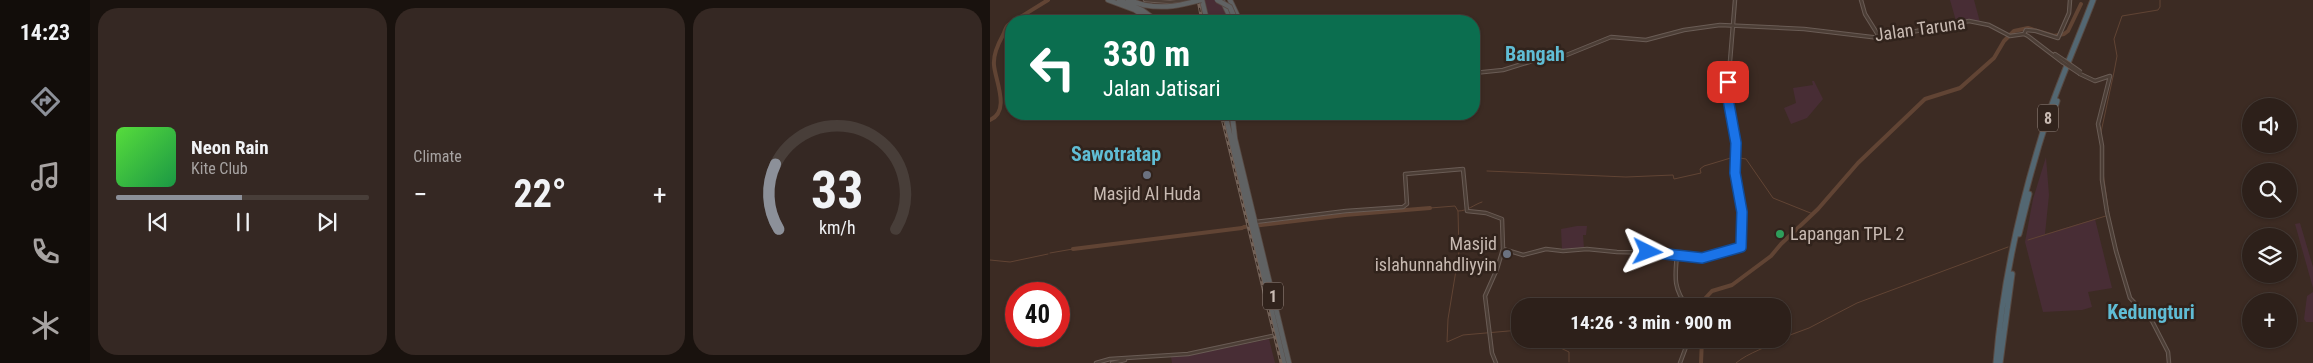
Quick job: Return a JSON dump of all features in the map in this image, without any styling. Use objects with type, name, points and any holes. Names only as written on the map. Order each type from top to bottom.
[{"type":"highway","points":[[1108,0],[1145,15]]},
{"type":"highway","points":[[1119,0],[1142,10],[1148,15]]},
{"type":"highway","points":[[1128,0],[1145,2],[1166,8],[1178,7],[1202,0],[1205,15]]},
{"type":"highway","points":[[1217,0],[1230,8],[1234,15]]},
{"type":"highway","points":[[1222,0],[1229,15]]},
{"type":"highway","points":[[1230,0],[1236,15]]},
{"type":"highway","name":"8","points":[[1998,363],[2006,284],[2027,186],[2051,108],[2095,0]]},
{"type":"highway","name":"1","points":[[1230,121],[1284,363]]},
{"type":"highway","name":"1","points":[[1254,226],[1289,363]]},
{"type":"street","points":[[1145,2],[1187,0]]},
{"type":"street","points":[[1503,249],[1523,255],[1546,248],[1570,251],[1588,249],[1614,252],[1677,254],[1702,258],[1741,248],[1742,212],[1735,173],[1736,154],[1728,86],[1735,0]]},
{"type":"street","points":[[1861,0],[1865,14],[1880,38]]},
{"type":"street","name":"Jalan Taruna","points":[[1480,72],[1504,70],[1549,57],[1564,56],[1611,37],[1646,40],[1691,29],[1733,25],[1799,28],[1880,38],[1962,21],[1989,24],[2008,34],[2024,34],[2026,30],[2031,30],[2054,38],[2059,37],[2061,33],[2069,13],[2070,0]]},
{"type":"street","points":[[2024,34],[2086,79],[2095,80],[2110,76],[2098,124],[2102,146],[2102,180],[2107,213],[2130,298],[2152,321],[2167,350],[2169,363]]},
{"type":"street","points":[[1254,226],[1346,211],[1403,207],[1407,204],[1405,174],[1463,169],[1467,210],[1502,219],[1503,249],[1497,269],[1485,296],[1492,353],[1496,363]]},
{"type":"street","points":[[1677,254],[1676,287],[1680,298]]},
{"type":"street","points":[[1096,363],[1128,358],[1188,354],[1278,335]]},
{"type":"street","points":[[1680,363],[1685,348]]},
{"type":"street","points":[[1112,363],[1128,358]]},
{"type":"shaded area","points":[[1204,0],[1223,0],[1232,15],[1207,15]]},
{"type":"shaded area","points":[[1950,0],[1974,0],[1980,22],[1956,21]]},
{"type":"shaded area","points":[[1812,81],[1814,81],[1823,99],[1807,118],[1791,124],[1784,108],[1796,103],[1793,88],[1813,85]]},
{"type":"shaded area","points":[[2046,157],[2049,195],[2045,234],[2095,219],[2112,288],[2088,292],[2092,307],[2082,310],[2043,312],[2025,242],[2033,199]]},
{"type":"shaded area","points":[[2300,223],[2313,267],[2313,288],[2297,228],[2295,224]]},
{"type":"shaded area","points":[[1587,226],[1586,235],[1583,235],[1584,248],[1562,250],[1561,229]]},
{"type":"shaded area","points":[[2313,292],[2313,322],[2306,322],[2304,319],[2307,296]]},
{"type":"shaded area","points":[[1269,339],[1275,363],[1172,363],[1171,357],[1191,355]]},
{"type":"waterway","points":[[1024,15],[1048,0]]},
{"type":"waterway","points":[[2101,132],[2117,56],[2114,39],[2122,16],[2158,10],[2160,0]]},
{"type":"waterway","points":[[1705,298],[1712,291],[1732,285],[1771,256],[1818,209],[1858,163],[1925,99],[1960,88],[1994,58],[2004,41],[2014,31],[2028,28],[2054,36],[2064,34],[2068,31],[2081,4]]},
{"type":"waterway","points":[[990,120],[1000,110],[1001,103],[994,61],[995,53],[1005,30]]},
{"type":"waterway","points":[[2102,138],[2103,159]]},
{"type":"waterway","points":[[1487,171],[1626,177],[1673,175],[1674,179],[1701,173],[1700,169],[1704,166],[1734,157],[1746,159],[1773,198],[1813,214]]},
{"type":"waterway","points":[[2028,240],[2109,215],[2103,172]]},
{"type":"waterway","points":[[1458,211],[1468,209],[1482,202]]},
{"type":"waterway","points":[[1430,208],[1455,206],[1458,211],[1459,252],[1448,319],[1447,342],[1463,335],[1511,331]]},
{"type":"waterway","points":[[1244,227],[1345,215],[1430,208]]},
{"type":"waterway","points":[[1073,249],[1242,228]]},
{"type":"waterway","points":[[1791,335],[1809,328],[1857,303],[2008,247]]},
{"type":"waterway","points":[[1050,253],[1073,249]]},
{"type":"waterway","points":[[990,260],[1010,262],[1048,254]]},
{"type":"waterway","points":[[1561,348],[1569,352],[1569,362]]},
{"type":"waterway","points":[[1701,363],[1702,348]]},
{"type":"waterway","points":[[1736,363],[1764,348]]},
{"type":"railway","points":[[1198,0],[1201,15]]},
{"type":"railway","points":[[1222,120],[1281,363]]},
{"type":"place","name":"Masjid Al Huda","points":[[1147,175]]},
{"type":"place","name":"Lapangan TPL 2","points":[[1780,234]]},
{"type":"place","name":"Masjid islahunnahdliyyin","points":[[1507,254]]},
{"type":"district","name":"Bangah","points":[[1535,54]]},
{"type":"district","name":"Sawotratap","points":[[1116,154]]},
{"type":"district","name":"Kedungturi","points":[[2151,312]]},
{"type":"route","points":[[1648,252],[1671,253],[1702,258],[1736,250],[1741,247],[1742,212],[1735,173],[1736,143],[1728,99],[1728,82]]}]
